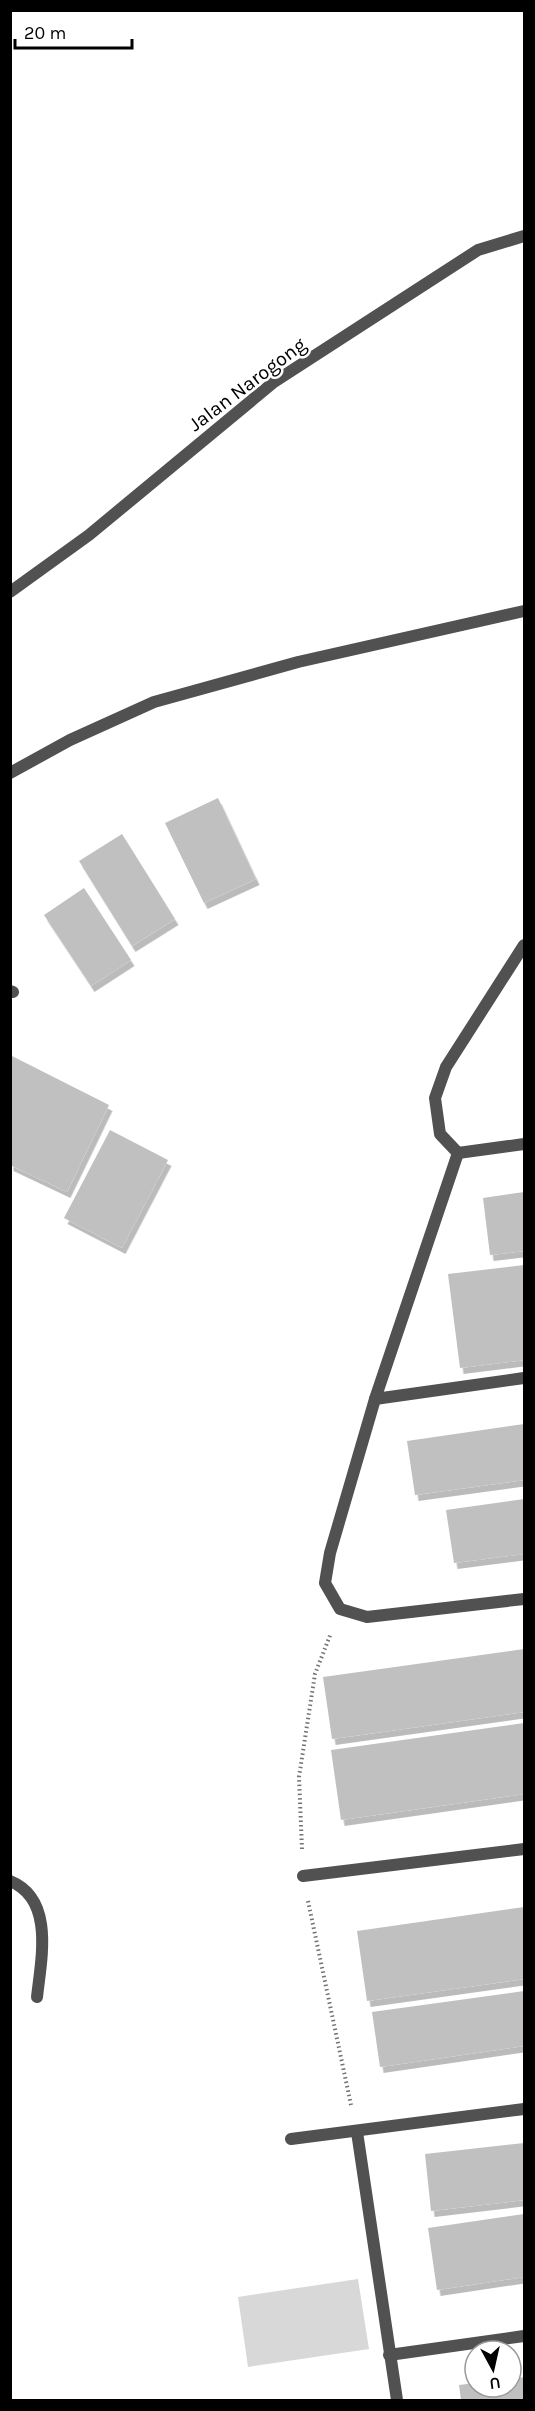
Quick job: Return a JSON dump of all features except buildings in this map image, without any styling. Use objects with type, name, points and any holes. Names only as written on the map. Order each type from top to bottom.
[{"type":"street","name":"Jalan Narogong","points":[[10,592],[89,535],[274,382],[478,250],[525,236]]},
{"type":"street","points":[[10,773],[70,740],[154,702],[298,662],[525,611]]},
{"type":"street","points":[[458,1153],[440,1134],[435,1098],[446,1067],[525,945]]},
{"type":"street","points":[[458,1153],[525,1144]]},
{"type":"street","points":[[458,1153],[375,1399],[330,1554],[326,1583],[340,1610],[368,1617],[525,1599]]},
{"type":"street","points":[[375,1399],[525,1378]]},
{"type":"street","points":[[303,1876],[525,1849]]},
{"type":"street","points":[[10,1881],[21,1885],[36,1905],[44,1939],[37,1997]]},
{"type":"street","points":[[291,2139],[525,2109]]},
{"type":"street","points":[[357,2132],[397,2400]]},
{"type":"street","points":[[389,2355],[525,2336]]},
{"type":"shaded area","points":[[358,2279],[369,2349],[248,2367],[238,2297]]}]
